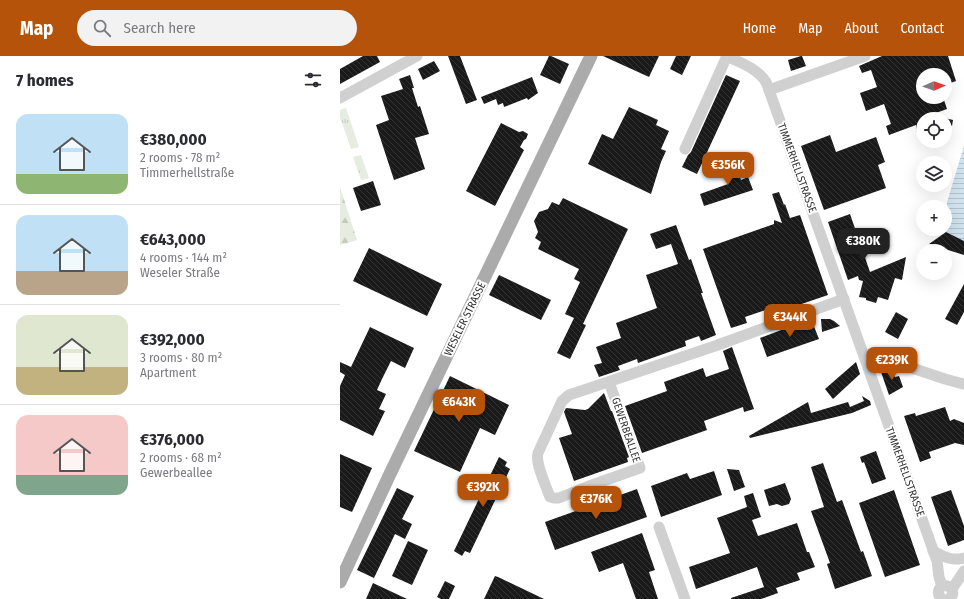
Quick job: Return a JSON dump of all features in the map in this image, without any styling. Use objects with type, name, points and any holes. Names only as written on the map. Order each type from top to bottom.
[{"type":"main road","name":"WESELER STRASSE","points":[[340,582],[591,56]]},
{"type":"street","points":[[340,98],[417,56]]},
{"type":"street","points":[[685,150],[727,56]]},
{"type":"street","name":"TIMMERHELLSTRASSE","points":[[727,56],[751,68],[765,81],[770,90],[937,561],[939,578],[944,595]]},
{"type":"street","points":[[770,90],[865,56]]},
{"type":"street","name":"GEWERBEALLEE","points":[[609,382],[640,468],[559,498],[550,497],[536,458],[562,401],[569,395],[715,346],[844,299]]},
{"type":"street","points":[[865,358],[900,364],[963,384]]},
{"type":"street","points":[[659,527],[685,599]]},
{"type":"street","points":[[933,551],[947,559],[957,560],[964,558]]},
{"type":"street","points":[[944,595],[964,571]]},
{"type":"green space","points":[[346,108],[359,147],[351,149],[340,117],[340,110]]},
{"type":"green space","points":[[361,155],[369,178],[361,180],[353,157]]},
{"type":"green space","points":[[340,187],[357,240],[340,245]]},
{"type":"water","points":[[964,146],[964,241],[952,235],[952,200],[948,200],[950,192],[952,192],[952,186]]},
{"type":"building","points":[[363,56],[377,56],[380,62],[340,84],[340,69]]},
{"type":"building","points":[[448,56],[460,56],[477,100],[466,104]]},
{"type":"building","points":[[549,56],[569,64],[560,84],[540,75]]},
{"type":"building","points":[[603,56],[659,56],[649,77]]},
{"type":"building","points":[[676,56],[691,56],[682,75],[670,69]]},
{"type":"building","points":[[802,56],[806,66],[791,71],[788,60]]},
{"type":"building","points":[[882,56],[948,56],[952,68],[916,68],[916,104],[945,104],[947,109],[939,112],[916,112],[916,125],[889,135],[886,126],[891,124],[884,104],[866,111],[860,93],[877,87],[871,70],[862,73],[859,66]]},
{"type":"building","points":[[434,61],[440,71],[423,80],[418,69]]},
{"type":"building","points":[[952,68],[956,81],[952,82]]},
{"type":"building","points":[[410,75],[414,88],[412,88],[418,107],[420,106],[429,134],[415,138],[425,169],[394,180],[376,125],[389,120],[381,96],[403,89],[399,79]]},
{"type":"building","points":[[726,75],[740,81],[697,174],[682,167],[691,152]]},
{"type":"building","points":[[532,77],[538,93],[528,100],[527,98],[504,107],[503,103],[498,105],[496,99],[484,104],[481,97]]},
{"type":"building","points":[[629,107],[658,120],[656,125],[669,131],[661,149],[666,151],[651,194],[588,164],[602,134],[613,139]]},
{"type":"building","points":[[501,123],[519,132],[523,131],[528,134],[520,147],[524,150],[495,206],[466,191]]},
{"type":"building","points":[[830,135],[836,152],[876,137],[885,162],[878,165],[886,188],[824,210],[801,146]]},
{"type":"building","points":[[734,159],[741,180],[748,177],[753,190],[704,206],[700,194],[728,184],[722,163]]},
{"type":"building","points":[[373,181],[381,205],[361,211],[353,188]]},
{"type":"building","points":[[779,192],[790,218],[800,215],[828,295],[781,311],[780,305],[745,317],[747,323],[731,328],[703,249],[774,224],[774,220],[782,223],[772,194]]},
{"type":"building","points":[[563,198],[628,229],[583,324],[586,325],[570,359],[557,353],[574,318],[565,314],[580,282],[574,279],[579,269],[538,249],[541,242],[535,238],[538,232],[534,221],[539,212],[548,209],[552,202],[559,205]]},
{"type":"building","points":[[850,214],[870,272],[906,257],[902,280],[895,278],[888,300],[878,297],[876,303],[866,300],[866,298],[859,297],[863,281],[859,280],[858,276],[848,280],[828,222]]},
{"type":"building","points":[[676,225],[689,260],[691,259],[716,335],[701,341],[699,336],[685,341],[686,346],[638,363],[637,359],[618,366],[620,370],[599,377],[594,365],[602,363],[596,347],[621,338],[616,323],[657,308],[646,275],[678,264],[671,244],[656,249],[650,234]]},
{"type":"building","points":[[952,235],[964,241],[964,255],[952,251],[952,244],[929,244],[940,236]]},
{"type":"building","points":[[369,248],[442,284],[427,316],[353,281]]},
{"type":"building","points":[[499,275],[551,300],[541,320],[489,295]]},
{"type":"building","points":[[964,284],[964,312],[957,325],[945,319]]},
{"type":"building","points":[[896,312],[908,319],[898,339],[885,332]]},
{"type":"building","points":[[811,319],[819,339],[767,357],[760,338]]},
{"type":"building","points":[[821,319],[830,319],[840,326],[822,332]]},
{"type":"building","points":[[370,327],[414,348],[405,368],[391,361],[382,379],[377,390],[386,394],[379,409],[385,411],[373,436],[340,420],[340,386],[345,375],[340,372],[340,362],[351,367]]},
{"type":"building","points":[[732,347],[754,409],[744,412],[743,407],[704,421],[707,430],[642,453],[625,406],[667,391],[664,382],[703,368],[706,377],[729,369],[723,351]]},
{"type":"building","points":[[856,362],[860,374],[833,399],[825,389]]},
{"type":"building","points":[[889,369],[892,370],[895,377],[899,376],[903,387],[889,395],[881,372]]},
{"type":"building","points":[[450,376],[509,405],[495,435],[480,428],[460,472],[414,451]]},
{"type":"building","points":[[604,393],[629,457],[627,458],[628,462],[574,481],[559,438],[572,434],[564,412],[566,408],[588,409]]},
{"type":"building","points":[[862,396],[870,401],[871,405],[852,413],[750,438],[749,436],[808,402],[811,413],[848,402],[850,407],[864,401]]},
{"type":"building","points":[[945,407],[950,421],[954,419],[964,423],[964,445],[955,443],[929,452],[931,458],[920,462],[904,416],[915,413],[916,416]]},
{"type":"building","points":[[876,451],[886,479],[872,484],[864,462],[862,463],[860,457]]},
{"type":"building","points":[[340,454],[372,468],[352,512],[340,507]]},
{"type":"building","points":[[499,457],[507,462],[505,466],[510,469],[470,553],[465,551],[462,556],[454,551]]},
{"type":"building","points":[[823,463],[837,502],[842,500],[861,552],[863,551],[872,576],[835,589],[827,564],[830,563],[811,511],[824,507],[811,467]]},
{"type":"building","points":[[727,469],[739,470],[745,487],[734,491]]},
{"type":"building","points":[[714,471],[722,495],[661,517],[651,486],[687,473],[690,479]]},
{"type":"building","points":[[785,483],[791,499],[789,504],[782,506],[777,504],[769,506],[764,490]]},
{"type":"building","points":[[397,488],[414,496],[402,519],[412,524],[405,539],[395,534],[374,578],[357,570]]},
{"type":"building","points":[[637,489],[647,517],[555,550],[545,522]]},
{"type":"building","points":[[894,490],[920,565],[885,577],[859,503]]},
{"type":"building","points":[[951,490],[964,526],[964,540],[948,546],[931,497]]},
{"type":"building","points":[[753,493],[761,517],[752,520],[758,536],[797,523],[807,552],[809,552],[815,567],[797,573],[800,580],[776,588],[778,593],[761,599],[731,599],[764,587],[757,567],[696,589],[689,567],[730,553],[717,518],[747,507],[744,496]]},
{"type":"building","points":[[642,533],[655,570],[649,572],[658,599],[636,599],[623,563],[599,572],[591,552]]},
{"type":"building","points":[[408,541],[428,550],[412,585],[392,576]]},
{"type":"building","points":[[495,576],[498,577],[544,599],[484,599]]},
{"type":"building","points":[[445,581],[455,586],[449,599],[441,599],[437,597]]},
{"type":"building","points":[[373,583],[407,599],[366,599]]}]
